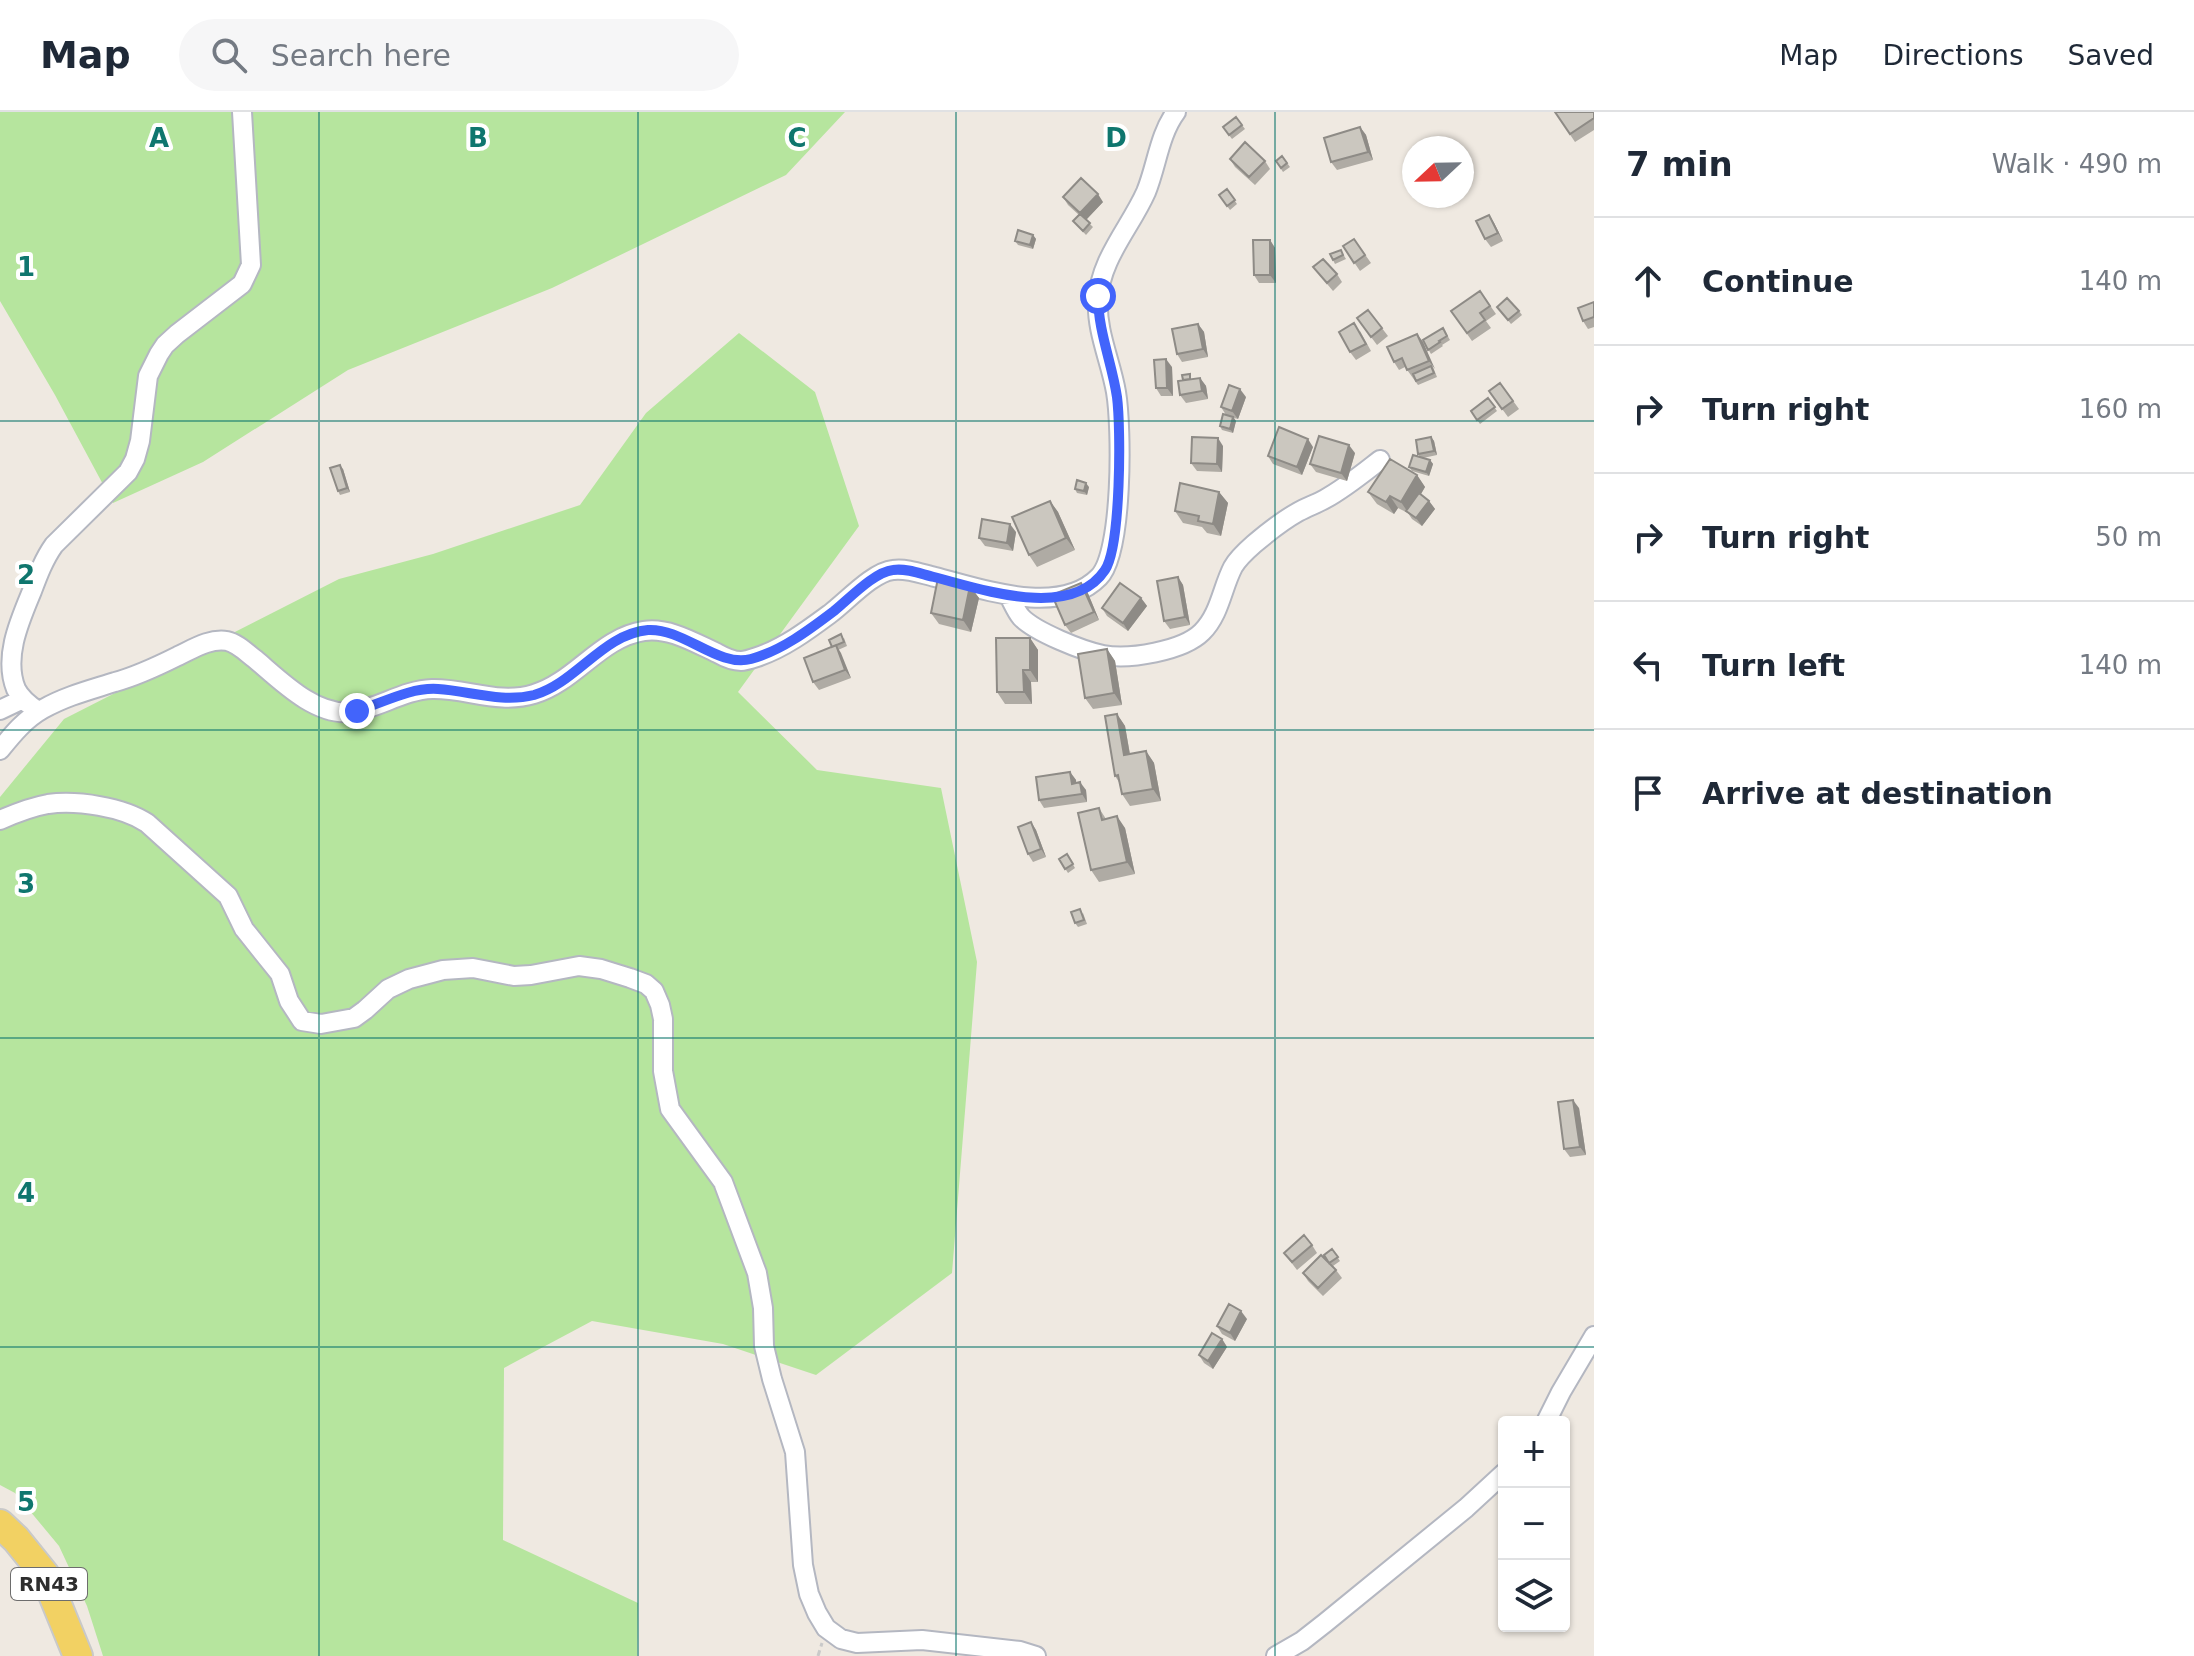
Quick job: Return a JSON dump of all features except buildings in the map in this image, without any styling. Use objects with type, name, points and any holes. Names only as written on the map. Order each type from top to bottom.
[{"type":"main road","name":"RN43","points":[[0,1524],[45,1575],[78,1656]]},
{"type":"street","points":[[38,711],[18,693],[13,681],[12,649],[46,556],[128,472],[140,441],[148,376],[165,345],[242,284],[251,265],[242,112]]},
{"type":"street","points":[[0,750],[14,732],[38,711],[216,641],[233,643],[295,692],[324,709],[345,713],[424,690],[498,698],[537,694],[559,684],[617,641],[645,630],[668,632],[736,661],[752,659],[793,640],[888,570],[908,570],[1009,596],[1041,598],[1079,591],[1097,580],[1107,567],[1116,519],[1118,414],[1098,314],[1098,296],[1103,274],[1146,191],[1165,132],[1176,112]]},
{"type":"street","points":[[1009,596],[1022,618],[1052,636],[1087,651],[1121,656],[1159,652],[1177,646],[1194,638],[1210,622],[1235,563],[1250,548],[1296,513],[1325,499],[1380,460]]},
{"type":"street","points":[[0,710],[23,699]]},
{"type":"street","points":[[0,820],[24,810],[60,803],[117,810],[147,823],[228,896],[244,929],[280,974],[295,1012],[302,1021],[311,1024],[354,1018],[388,989],[409,979],[443,970],[473,968],[514,976],[579,966],[601,969],[646,984],[654,991],[663,1019],[663,1071],[670,1109],[723,1182],[757,1273],[763,1308],[764,1346],[795,1452],[803,1565],[817,1613],[826,1628],[841,1639],[857,1643],[922,1640],[1020,1651],[1036,1656]]},
{"type":"street","points":[[1549,1416],[1594,1336]]},
{"type":"street","points":[[1276,1656],[1302,1641],[1372,1586],[1498,1479]]},
{"type":"green space","points":[[0,112],[845,112],[786,175],[552,288],[348,370],[203,462],[113,503],[0,301]]},
{"type":"green space","points":[[739,333],[815,392],[859,526],[738,692],[817,770],[941,788],[977,962],[952,1273],[816,1375],[723,1344],[592,1321],[504,1368],[503,1540],[638,1603],[637,1656],[103,1656],[87,1606],[59,1546],[15,1493],[0,1485],[0,797],[64,719],[339,579],[433,554],[580,505],[646,413]]},
{"type":"route","points":[[357,711],[424,690],[498,698],[537,694],[559,684],[617,641],[645,630],[668,632],[736,661],[752,659],[793,640],[888,570],[908,570],[1009,596],[1041,598],[1079,591],[1097,580],[1107,567],[1116,519],[1118,414],[1098,314],[1098,296]]}]
